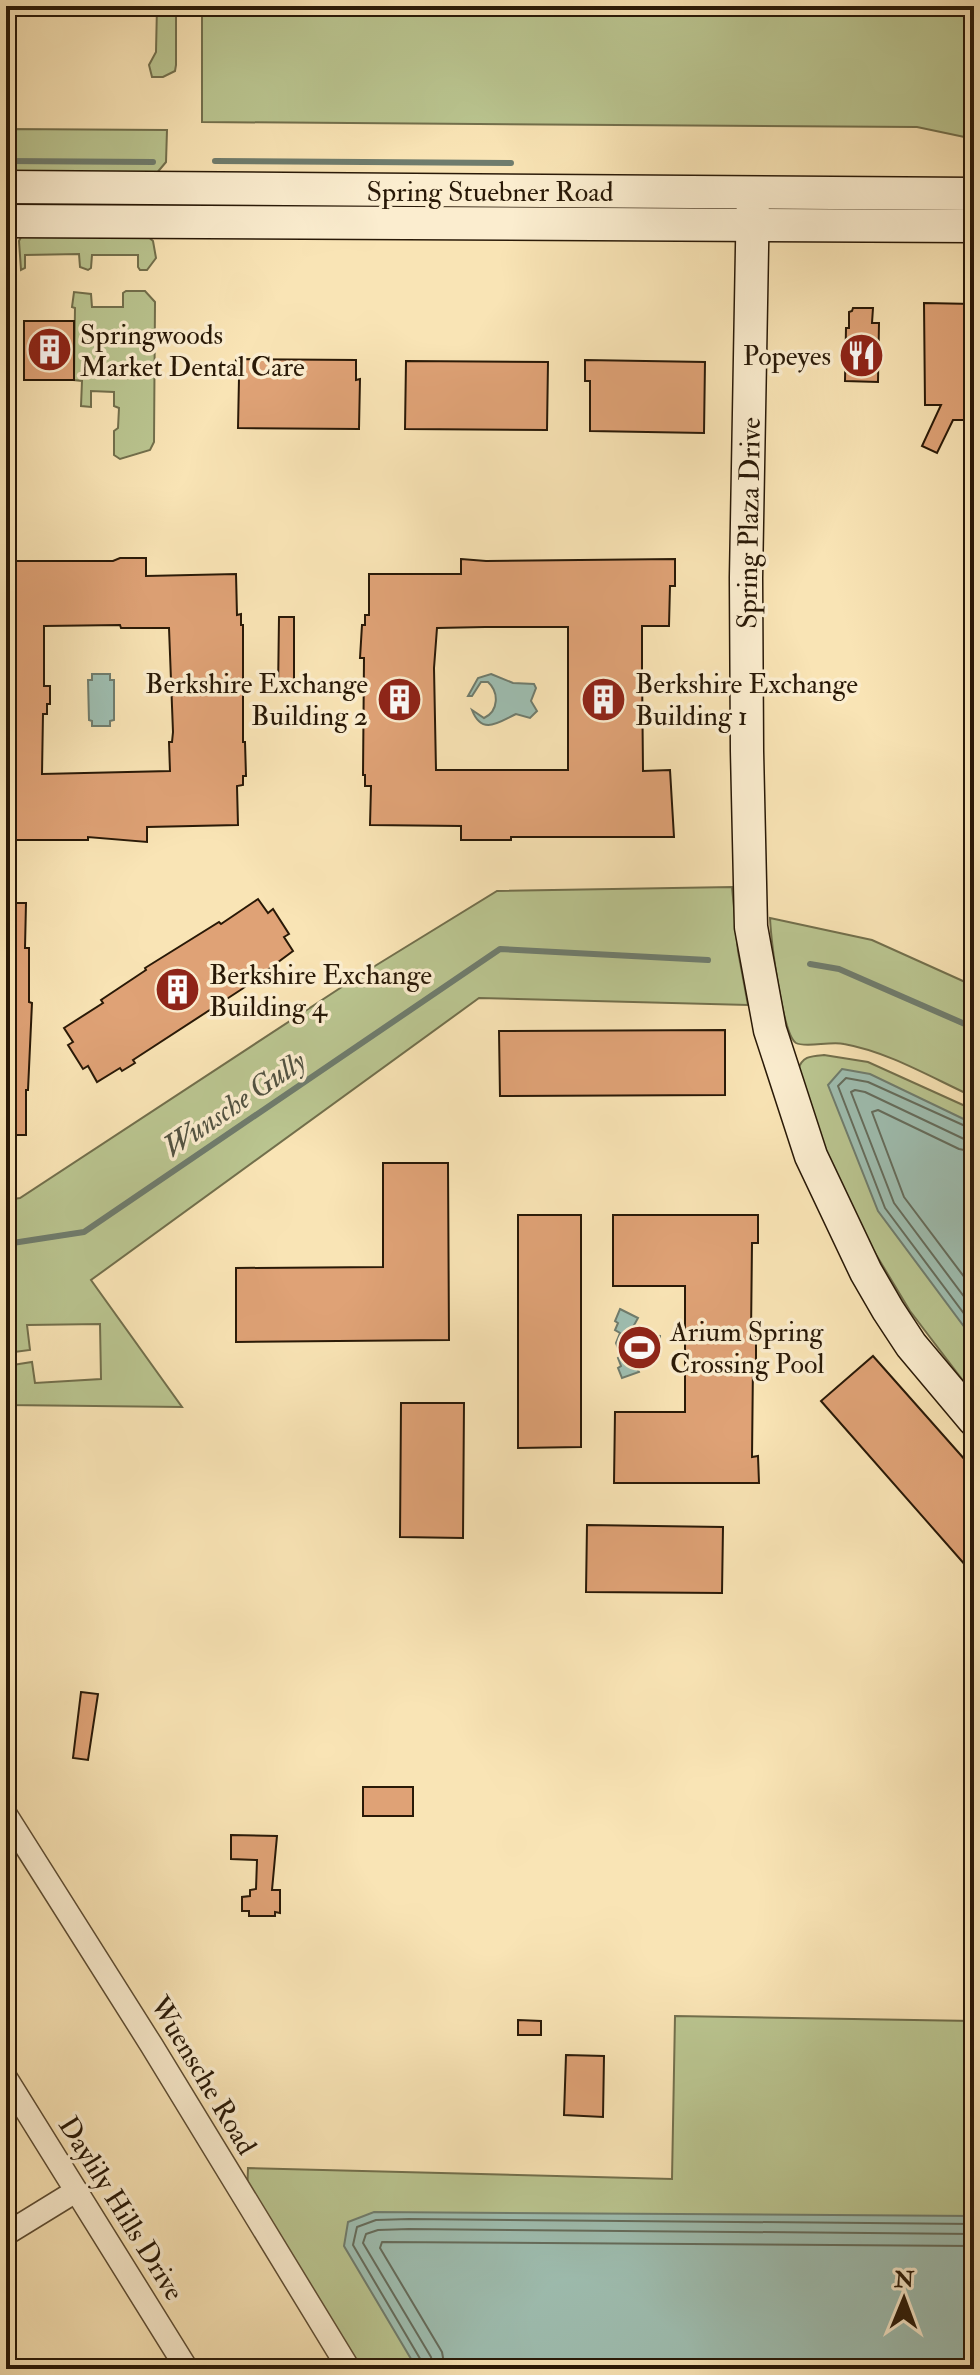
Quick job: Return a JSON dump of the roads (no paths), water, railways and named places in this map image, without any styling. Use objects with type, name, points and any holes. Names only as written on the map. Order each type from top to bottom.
[{"type":"main road","name":"Spring Stuebner Road","points":[[6,187],[974,194]]},
{"type":"main road","points":[[175,222],[187,189]]},
{"type":"main road","name":"Spring Plaza Drive","points":[[753,193],[746,578],[751,927],[770,1030],[811,1156],[866,1272],[911,1345],[974,1420]]},
{"type":"main road","name":"Spring Stuebner Road","points":[[6,221],[974,226]]},
{"type":"street","name":"Wuensche Road","points":[[6,1815],[152,2046],[349,2369]]},
{"type":"street","name":"Daylily Hills Drive","points":[[6,2078],[187,2369]]},
{"type":"street","points":[[6,2234],[76,2191]]},
{"type":"water","points":[[92,674],[110,674],[110,680],[114,680],[114,720],[110,721],[110,726],[92,726],[89,720],[88,680],[92,680]]},
{"type":"water","points":[[491,674],[513,683],[534,684],[536,688],[531,701],[537,711],[530,718],[516,714],[491,725],[481,723],[472,710],[484,718],[489,715],[496,701],[492,686],[481,682],[472,696],[468,696],[478,678]]},
{"type":"water","points":[[842,1069],[870,1074],[974,1124],[974,1340],[878,1211],[828,1085]]},
{"type":"water","name":"Arium Spring Crossing Pool","points":[[620,1309],[638,1318],[633,1327],[639,1330],[636,1335],[660,1336],[660,1355],[654,1351],[636,1353],[639,1361],[635,1363],[639,1372],[622,1378],[618,1368],[621,1366],[618,1358],[621,1356],[616,1343],[620,1333],[615,1330]]},
{"type":"water","points":[[374,2212],[974,2216],[974,2369],[417,2369],[344,2246],[348,2222]]},
{"type":"waterway","points":[[6,161],[153,162]]},
{"type":"waterway","points":[[215,161],[511,163]]},
{"type":"waterway","name":"Wunsche Gully","points":[[6,1244],[84,1232],[500,949],[708,960]]},
{"type":"waterway","name":"Wunsche Gully","points":[[810,964],[839,969],[974,1028]]},
{"type":"place","name":"Springwoods Market Dental Care","points":[[49,350]]},
{"type":"place","name":"Popeyes","points":[[862,355]]},
{"type":"place","name":"Berkshire Exchange Building 2","points":[[399,699]]},
{"type":"place","name":"Berkshire Exchange Building 1","points":[[604,699]]},
{"type":"place","name":"Berkshire Exchange Building 4","points":[[178,990]]},
{"type":"place","name":"Arium Spring Crossing Pool","points":[[639,1347]]}]
